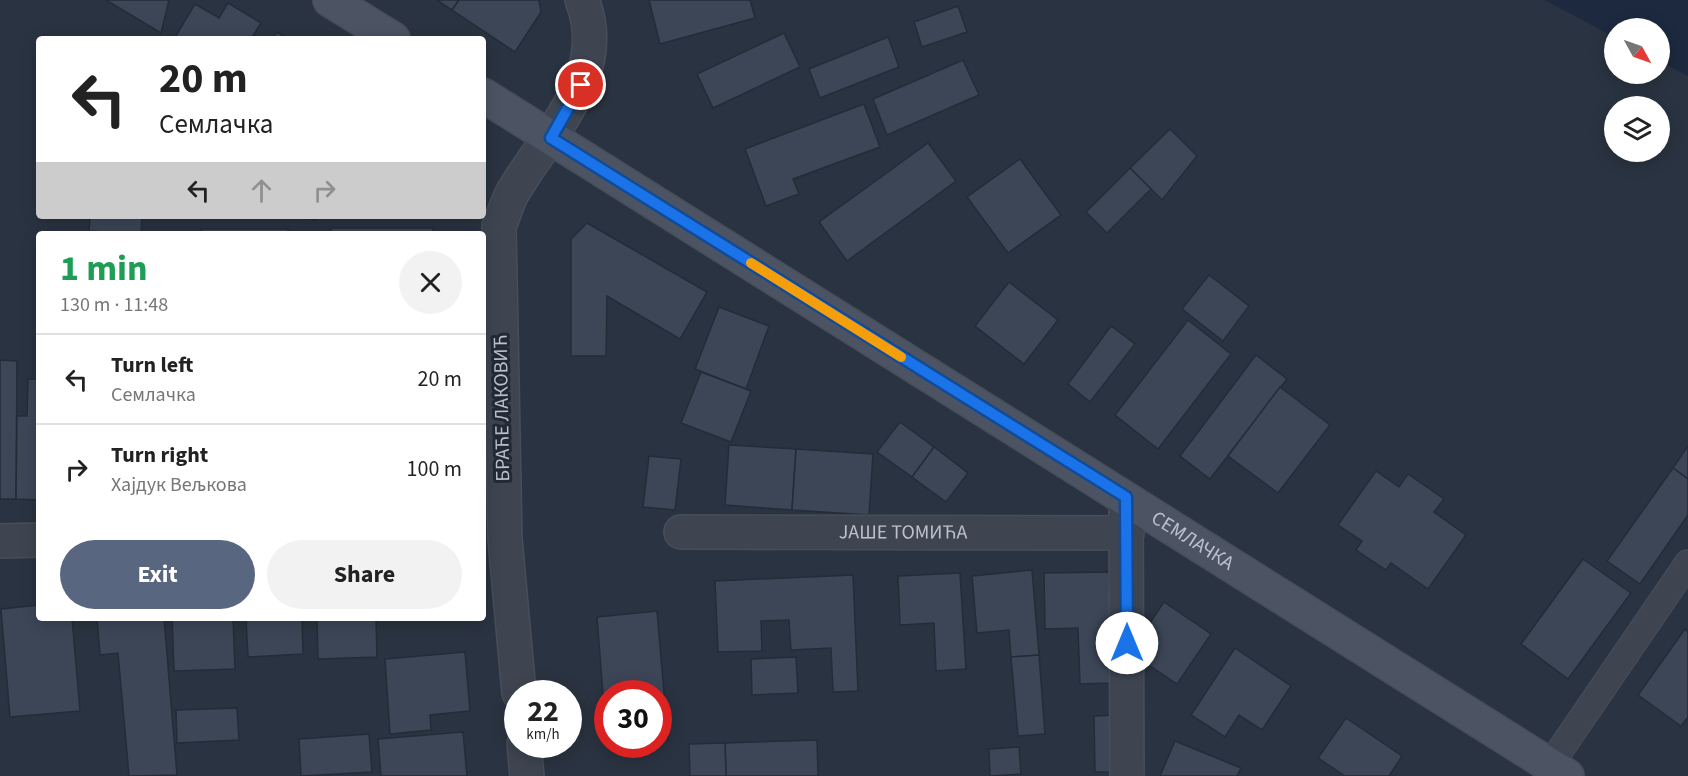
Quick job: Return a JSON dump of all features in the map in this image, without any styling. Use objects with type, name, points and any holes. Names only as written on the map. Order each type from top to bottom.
[{"type":"main road","points":[[330,0],[388,36]]},
{"type":"main road","name":"СЕМЛАЧКА","points":[[486,97],[1558,770]]},
{"type":"street","name":"БРАЋЕ ЛАКОВИЋ","points":[[517,680],[494,539],[499,226],[513,192],[551,138],[581,85],[588,60],[586,10],[582,0]]},
{"type":"street","points":[[1126,497],[1127,776]]},
{"type":"street","name":"ЈАШЕ ТОМИЋА","points":[[681,532],[1127,533]]},
{"type":"street","points":[[0,541],[36,540]]},
{"type":"street","points":[[525,758],[526,776]]},
{"type":"lane","points":[[1558,770],[1688,563]]},
{"type":"water","points":[[1545,0],[1688,0],[1688,76],[1670,67],[1670,18],[1604,18],[1604,32]]},
{"type":"building","points":[[106,0],[169,0],[161,33]]},
{"type":"building","points":[[437,0],[459,0],[452,10]]},
{"type":"building","points":[[459,0],[539,0],[541,12],[515,52],[452,10]]},
{"type":"building","points":[[649,0],[750,0],[755,18],[660,44]]},
{"type":"building","points":[[228,3],[261,23],[253,36],[176,36],[195,4],[219,18]]},
{"type":"building","points":[[958,6],[967,32],[922,47],[914,22]]},
{"type":"building","points":[[784,33],[800,67],[713,108],[697,74]]},
{"type":"building","points":[[888,37],[899,67],[820,98],[809,69]]},
{"type":"building","points":[[963,60],[979,95],[887,135],[873,99]]},
{"type":"building","points":[[864,104],[880,147],[793,179],[799,194],[766,206],[745,149]]},
{"type":"building","points":[[1170,129],[1197,156],[1162,200],[1130,168]]},
{"type":"building","points":[[928,143],[956,181],[847,261],[819,222]]},
{"type":"building","points":[[1020,159],[1061,215],[1008,253],[967,197]]},
{"type":"building","points":[[1130,168],[1151,189],[1107,233],[1086,212]]},
{"type":"building","points":[[90,219],[142,219],[141,231],[89,231]]},
{"type":"building","points":[[587,223],[707,292],[680,339],[607,296],[606,356],[571,356],[571,239]]},
{"type":"building","points":[[331,228],[433,228],[433,231],[331,231]]},
{"type":"building","points":[[201,229],[288,229],[288,231],[201,231]]},
{"type":"building","points":[[1209,275],[1249,306],[1223,341],[1182,309]]},
{"type":"building","points":[[1009,282],[1058,320],[1024,364],[975,326]]},
{"type":"building","points":[[719,307],[769,326],[746,389],[695,369]]},
{"type":"building","points":[[1188,320],[1231,354],[1158,449],[1115,415]]},
{"type":"building","points":[[1111,326],[1135,344],[1090,402],[1068,384]]},
{"type":"building","points":[[1256,355],[1287,379],[1210,479],[1180,456]]},
{"type":"building","points":[[0,360],[17,361],[16,499],[0,499]]},
{"type":"building","points":[[701,372],[751,391],[731,442],[681,423]]},
{"type":"building","points":[[28,379],[36,379],[36,500],[16,499],[17,416],[27,416]]},
{"type":"building","points":[[1280,387],[1330,425],[1278,493],[1228,456]]},
{"type":"building","points":[[900,422],[934,447],[912,477],[877,452]]},
{"type":"building","points":[[729,445],[796,449],[792,510],[725,505]]},
{"type":"building","points":[[1688,446],[1688,479],[1673,468]]},
{"type":"building","points":[[934,447],[968,473],[946,502],[912,477]]},
{"type":"building","points":[[796,449],[873,454],[869,515],[792,510]]},
{"type":"building","points":[[649,456],[681,459],[675,510],[643,507]]},
{"type":"building","points":[[1673,468],[1688,479],[1688,515],[1640,584],[1607,561]]},
{"type":"building","points":[[1376,471],[1399,487],[1408,474],[1444,499],[1434,512],[1466,535],[1428,589],[1391,563],[1386,570],[1356,550],[1362,541],[1338,525]]},
{"type":"building","points":[[1583,559],[1631,593],[1568,679],[1521,644]]},
{"type":"building","points":[[1032,570],[1039,655],[1011,657],[1009,630],[977,633],[972,576]]},
{"type":"building","points":[[1109,572],[1112,683],[1080,684],[1078,628],[1045,629],[1044,573]]},
{"type":"building","points":[[960,573],[966,669],[936,671],[934,623],[900,625],[898,576]]},
{"type":"building","points":[[853,575],[858,691],[833,692],[831,648],[791,650],[789,620],[761,621],[762,651],[718,652],[715,581]]},
{"type":"building","points":[[1164,602],[1211,634],[1177,684],[1143,661],[1152,648],[1139,639]]},
{"type":"building","points":[[36,605],[36,621],[72,621],[80,711],[10,717],[1,609]]},
{"type":"building","points":[[657,611],[663,680],[602,680],[597,617]]},
{"type":"building","points":[[97,621],[164,621],[177,775],[129,776],[118,653],[100,655]]},
{"type":"building","points":[[172,621],[233,621],[235,669],[174,671]]},
{"type":"building","points":[[246,621],[302,621],[303,654],[248,657]]},
{"type":"building","points":[[317,621],[376,621],[377,657],[318,659]]},
{"type":"building","points":[[1685,629],[1688,632],[1688,717],[1681,726],[1638,695]]},
{"type":"building","points":[[1235,648],[1291,686],[1262,730],[1239,715],[1225,737],[1191,715]]},
{"type":"building","points":[[465,652],[470,711],[430,715],[431,730],[390,734],[385,659]]},
{"type":"building","points":[[1039,655],[1045,734],[1018,736],[1011,657]]},
{"type":"building","points":[[796,657],[798,693],[752,695],[751,659]]},
{"type":"building","points":[[237,708],[239,740],[177,743],[176,710]]},
{"type":"building","points":[[1117,715],[1119,772],[1095,772],[1094,716]]},
{"type":"building","points":[[1346,718],[1402,756],[1389,776],[1345,776],[1318,758]]},
{"type":"building","points":[[463,732],[467,776],[381,776],[378,739]]},
{"type":"building","points":[[369,734],[372,772],[301,776],[299,739]]},
{"type":"building","points":[[817,740],[818,776],[726,776],[725,743]]},
{"type":"building","points":[[1175,741],[1241,768],[1237,776],[1160,776]]},
{"type":"building","points":[[725,743],[726,776],[690,776],[689,744]]},
{"type":"building","points":[[1019,747],[1021,774],[990,776],[989,749]]},
{"type":"slow traffic","points":[[751,263],[901,357]]},
{"type":"route","points":[[581,85],[551,138],[1126,497],[1127,643]]}]
